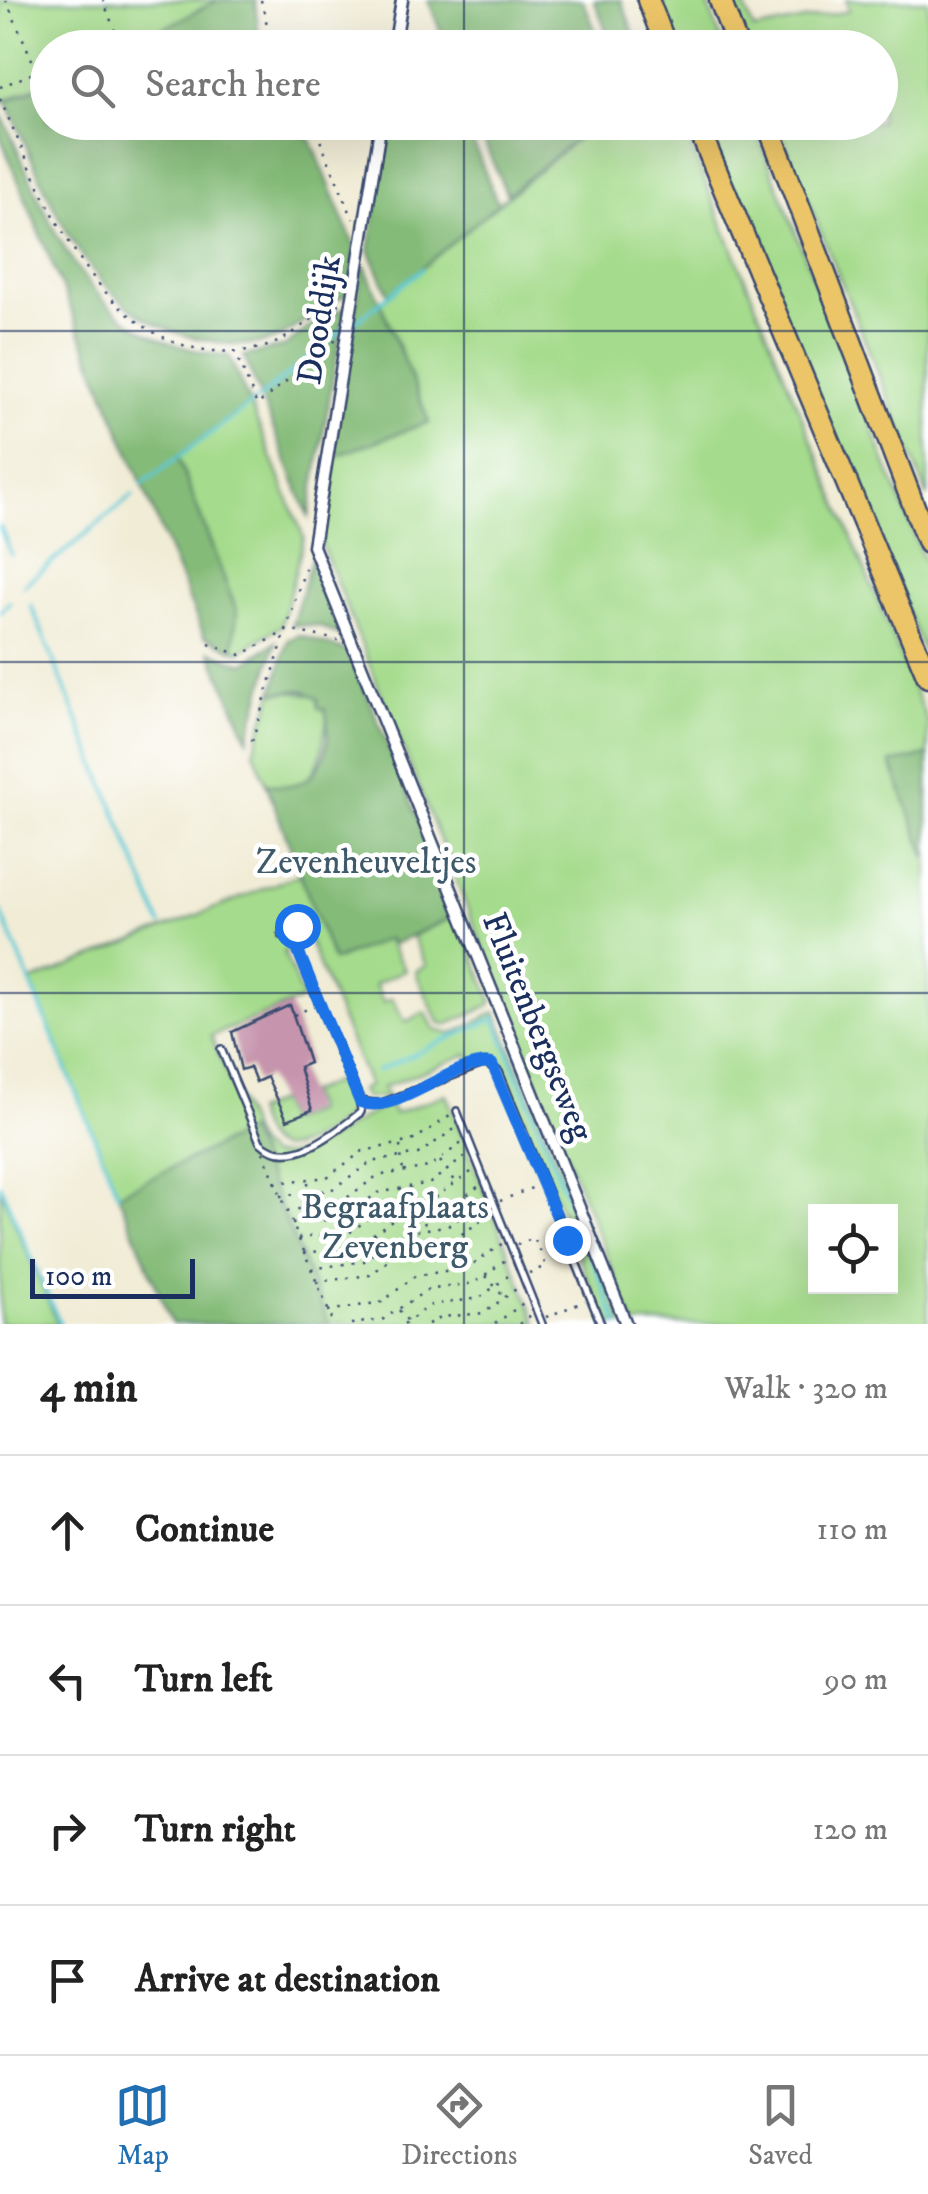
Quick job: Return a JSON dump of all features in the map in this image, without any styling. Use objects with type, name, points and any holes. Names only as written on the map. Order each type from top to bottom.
[{"type":"highway","points":[[648,0],[660,30]]},
{"type":"highway","points":[[720,0],[731,30]]},
{"type":"highway","points":[[704,140],[928,677]]},
{"type":"highway","points":[[773,140],[928,543]]},
{"type":"street","points":[[397,30],[402,0]]},
{"type":"street","name":"Dooddijk","points":[[314,527],[378,140]]},
{"type":"street","name":"Fluitenbergseweg","points":[[314,527],[313,541],[626,1324]]},
{"type":"lane","points":[[221,1049],[264,1146],[284,1153],[322,1140],[360,1112],[360,1102],[294,941]]},
{"type":"lane","points":[[360,1102],[380,1104],[474,1066],[492,1064],[601,1324]]},
{"type":"lane","points":[[457,1111],[541,1322]]},
{"type":"path","points":[[6,0],[30,55]]},
{"type":"path","points":[[103,0],[115,30]]},
{"type":"path","points":[[261,0],[268,30]]},
{"type":"path","points":[[0,87],[30,74]]},
{"type":"path","points":[[0,99],[74,254],[111,303],[162,336],[236,351],[274,344],[325,309],[351,301]]},
{"type":"path","points":[[320,140],[362,238]]},
{"type":"path","points":[[236,351],[257,404],[346,333]]},
{"type":"path","points":[[252,741],[313,541]]},
{"type":"path","points":[[209,644],[241,655],[286,631],[319,633],[354,645]]},
{"type":"path","points":[[294,1015],[320,1004]]},
{"type":"path","points":[[275,1183],[327,1177],[369,1148],[418,1138],[457,1111]]},
{"type":"path","points":[[280,1196],[331,1190],[371,1162],[418,1154],[462,1124]]},
{"type":"path","points":[[286,1211],[348,1197],[377,1176],[424,1168],[468,1138]]},
{"type":"path","points":[[400,1144],[403,1171]]},
{"type":"path","points":[[264,1146],[280,1196],[334,1324]]},
{"type":"path","points":[[292,1224],[339,1220],[381,1191],[430,1183],[473,1151]]},
{"type":"path","points":[[439,1160],[456,1182]]},
{"type":"path","points":[[298,1238],[349,1233],[390,1203],[438,1196],[479,1166]]},
{"type":"path","points":[[308,1180],[310,1208]]},
{"type":"path","points":[[304,1253],[356,1247],[392,1220],[450,1208],[485,1181]]},
{"type":"path","points":[[316,1282],[366,1276],[411,1246],[458,1238],[495,1207],[544,1183]]},
{"type":"path","points":[[311,1269],[358,1263],[400,1234],[449,1226],[491,1196]]},
{"type":"path","points":[[348,1197],[370,1218]]},
{"type":"path","points":[[422,1199],[425,1229]]},
{"type":"path","points":[[332,1235],[334,1266]]},
{"type":"path","points":[[328,1311],[382,1302],[420,1274],[470,1268],[508,1238]]},
{"type":"path","points":[[351,1324],[382,1320],[420,1292],[468,1285],[534,1238],[546,1266],[484,1313],[428,1324]]},
{"type":"path","points":[[540,1251],[567,1240]]},
{"type":"path","points":[[376,1252],[386,1264]]},
{"type":"path","points":[[398,1309],[407,1323],[431,1306],[475,1299],[519,1267]]},
{"type":"path","points":[[446,1271],[448,1286]]},
{"type":"path","points":[[485,1275],[505,1298]]},
{"type":"path","points":[[495,1324],[531,1297]]},
{"type":"path","points":[[541,1322],[591,1298]]},
{"type":"path","points":[[356,1307],[358,1323]]},
{"type":"path","points":[[519,1324],[536,1311]]},
{"type":"path","points":[[468,1315],[468,1324]]},
{"type":"green space","points":[[0,0],[218,0],[161,30],[30,30],[30,90],[0,102]]},
{"type":"green space","points":[[218,0],[255,0],[258,30],[161,30]]},
{"type":"green space","points":[[428,0],[583,0],[595,30],[440,30]]},
{"type":"green space","points":[[594,0],[621,0],[632,30],[606,30]]},
{"type":"green space","points":[[656,0],[706,0],[717,30],[667,30]]},
{"type":"green space","points":[[731,0],[742,0],[754,30],[742,30]]},
{"type":"green space","points":[[846,0],[928,0],[928,497],[784,140],[898,140],[898,30],[754,30],[849,11]]},
{"type":"green space","points":[[30,90],[30,140],[311,140],[356,250],[347,295],[282,335],[261,343],[223,343],[160,326],[127,306],[99,279],[76,247],[6,101]]},
{"type":"green space","points":[[0,111],[58,236],[106,302],[138,327],[179,346],[229,356],[250,404],[178,458],[237,612],[233,650],[204,636],[0,136]]},
{"type":"green space","points":[[387,140],[472,140],[498,204],[389,296],[369,250]]},
{"type":"green space","points":[[483,140],[575,140],[507,195]]},
{"type":"green space","points":[[575,140],[688,140],[928,723],[928,755],[891,764],[928,860],[928,1324],[634,1324],[318,536],[330,458],[429,422],[380,302]]},
{"type":"green space","points":[[711,140],[760,140],[928,571],[928,662]]},
{"type":"green space","points":[[365,266],[429,422],[330,458],[362,271]]},
{"type":"green space","points":[[345,308],[309,517],[244,356],[286,346],[319,319]]},
{"type":"green space","points":[[250,404],[304,538],[281,626],[239,652],[231,645],[237,612],[178,458]]},
{"type":"green space","points":[[312,556],[345,638],[319,626],[292,625]]},
{"type":"green space","name":"Zevenheuveltjes","points":[[299,635],[350,652],[457,915],[393,944],[387,939],[333,961],[266,783],[298,783],[310,777],[324,755],[328,725],[325,709],[318,708],[318,699],[303,690],[273,693],[288,640]]},
{"type":"green space","points":[[276,642],[248,739],[210,651],[243,664]]},
{"type":"green space","points":[[282,690],[314,695],[327,716],[319,761],[308,778],[291,786],[266,783],[254,751],[273,693]]},
{"type":"green space","points":[[928,755],[928,860],[891,763]]},
{"type":"green space","name":"Begraafplaats Zevenberg","points":[[300,874],[333,960],[387,939],[405,970],[375,984],[383,1002],[392,998],[405,1022],[425,1012],[435,1030],[452,1034],[496,1012],[624,1324],[606,1324],[503,1066],[491,1060],[472,1062],[468,1054],[383,1087],[387,1097],[366,1098],[360,1090],[369,1086],[301,922],[293,916],[280,920],[275,934],[293,948],[284,952],[303,999],[211,1036],[257,1145],[269,1155],[303,1152],[375,1111],[390,1105],[394,1114],[446,1094],[537,1324],[329,1324],[248,1131],[118,1194],[30,982]]},
{"type":"green space","points":[[457,915],[492,1000],[489,1006],[447,1025],[439,1022],[418,978],[416,971],[426,965],[412,936]]},
{"type":"green space","points":[[337,1081],[343,1097],[351,1094],[356,1109],[301,1145],[277,1147],[268,1142],[254,1112],[278,1101],[287,1122],[315,1111],[308,1093]]},
{"type":"green space","points":[[248,1131],[329,1324],[172,1324],[118,1194]]},
{"type":"green space","points":[[0,1189],[58,1324],[0,1324]]},
{"type":"building","points":[[290,1005],[309,1063],[299,1067],[312,1110],[287,1120],[267,1077],[256,1082],[250,1067],[241,1070],[232,1032]]},
{"type":"waterway","points":[[350,326],[422,269]]},
{"type":"waterway","points":[[257,400],[345,328]]},
{"type":"waterway","points":[[142,484],[253,402]]},
{"type":"waterway","points":[[23,586],[133,495]]},
{"type":"waterway","points":[[0,527],[11,554]]},
{"type":"waterway","points":[[0,612],[10,602]]},
{"type":"waterway","points":[[31,605],[161,924]]},
{"type":"waterway","points":[[0,909],[118,1194]]},
{"type":"waterway","points":[[377,1071],[495,1018],[618,1324]]},
{"type":"waterway","points":[[0,1185],[60,1324]]},
{"type":"route","points":[[297,926],[298,937],[294,941],[360,1102],[380,1104],[474,1066],[492,1064],[499,1072],[567,1240]]}]
